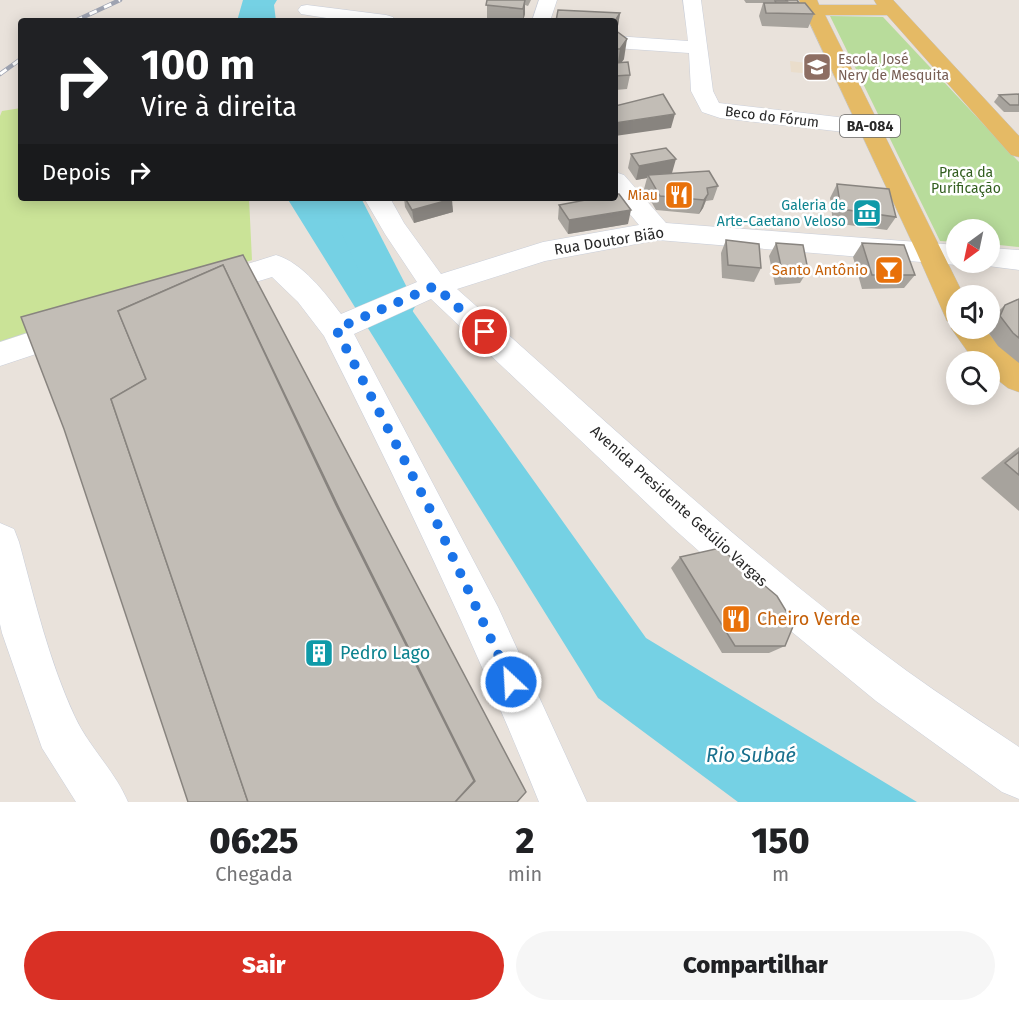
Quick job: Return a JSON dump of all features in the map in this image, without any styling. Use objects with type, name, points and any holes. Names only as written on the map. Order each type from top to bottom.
[{"type":"main road","points":[[811,5],[887,5],[1019,150]]},
{"type":"main road","name":"BA-084","points":[[811,5],[871,128],[944,254],[951,285]]},
{"type":"main road","points":[[975,339],[989,356],[1019,378]]},
{"type":"street","points":[[542,18],[548,0]]},
{"type":"street","points":[[618,42],[699,48],[692,0]]},
{"type":"street","points":[[309,10],[365,18]]},
{"type":"street","name":"Beco do Fórum","points":[[699,48],[702,91],[710,107],[720,111],[871,128]]},
{"type":"street","points":[[618,184],[658,231]]},
{"type":"street","name":"Avenida Presidente Getúlio Vargas","points":[[379,201],[427,289],[778,595],[891,686],[1019,775]]},
{"type":"street","name":"Rua Doutor Bião","points":[[346,325],[427,289],[543,252],[658,231],[944,254]]},
{"type":"street","points":[[1000,259],[1019,260]]},
{"type":"street","points":[[187,293],[276,265],[296,281],[317,303],[346,325],[539,744],[563,802]]},
{"type":"street","points":[[0,354],[99,322]]},
{"type":"street","points":[[0,542],[23,633],[58,732],[105,802]]},
{"type":"shaded area","points":[[790,61],[832,66],[834,76],[791,72]]},
{"type":"green space","name":"Praça da Purificação","points":[[830,16],[883,17],[1019,162],[1019,247],[1000,245],[1000,219],[946,219],[946,241],[940,241]]},
{"type":"green space","points":[[18,108],[18,201],[249,201],[252,260],[0,344],[0,116],[2,111]]},
{"type":"water","points":[[243,0],[277,0],[274,5],[276,18],[238,18]]},
{"type":"water","name":"Rio Subaé","points":[[289,201],[343,201],[364,243],[646,638],[917,802],[738,802],[598,698]]},
{"type":"building","points":[[487,0],[525,0],[523,9],[486,5]]},
{"type":"building","points":[[797,0],[799,3],[776,3],[775,1]]},
{"type":"building","points":[[764,3],[805,3],[814,14],[766,13]]},
{"type":"building","points":[[558,10],[620,13],[617,18],[557,18]]},
{"type":"building","points":[[618,32],[627,39],[618,49]]},
{"type":"building","points":[[628,62],[630,75],[618,76],[618,63]]},
{"type":"building","points":[[663,94],[675,114],[618,123],[618,105]]},
{"type":"building","points":[[1019,94],[1019,105],[1010,105],[999,95]]},
{"type":"building","points":[[666,148],[676,159],[639,166],[631,154]]},
{"type":"building","points":[[709,171],[718,186],[707,188],[708,194],[704,200],[660,196],[648,175]]},
{"type":"building","points":[[837,184],[889,189],[896,217],[841,209]]},
{"type":"building","points":[[619,194],[631,210],[569,220],[559,205],[580,201],[618,201]]},
{"type":"building","points":[[407,201],[445,201],[412,210]]},
{"type":"building","points":[[726,240],[759,244],[761,268],[728,265]]},
{"type":"building","points":[[776,243],[803,245],[808,270],[782,271]]},
{"type":"building","points":[[862,243],[904,245],[915,275],[872,275]]},
{"type":"building","points":[[243,255],[526,792],[517,802],[455,802],[475,781],[340,510],[223,265],[118,311],[146,379],[111,399],[248,802],[188,802],[64,429],[21,317]]},
{"type":"building","name":"Pedro Lago","points":[[223,265],[336,505],[474,781],[455,802],[248,802],[111,399],[146,379],[118,311]]},
{"type":"building","points":[[1019,299],[1019,338],[1000,316],[1005,305]]},
{"type":"building","points":[[1019,452],[1019,475],[1005,463]]},
{"type":"building","name":"Cheiro Verde","points":[[720,548],[777,596],[794,624],[785,646],[735,646],[680,557]]},
{"type":"waterway","points":[[344,201],[395,305]]},
{"type":"railway","points":[[81,18],[120,0]]},
{"type":"railway","points":[[0,74],[18,61]]},
{"type":"place","name":"Escola José Nery de Mesquita","points":[[817,67]]},
{"type":"place","name":"Miau","points":[[679,195]]},
{"type":"place","name":"Galeria de Arte-Caetano Veloso","points":[[867,213]]},
{"type":"place","name":"Santo Antônio","points":[[889,270]]},
{"type":"place","name":"Cheiro Verde","points":[[736,619]]},
{"type":"place","name":"Pedro Lago","points":[[319,653]]},
{"type":"route","points":[[485,332],[435,286],[336,329],[435,519],[511,682]]}]
